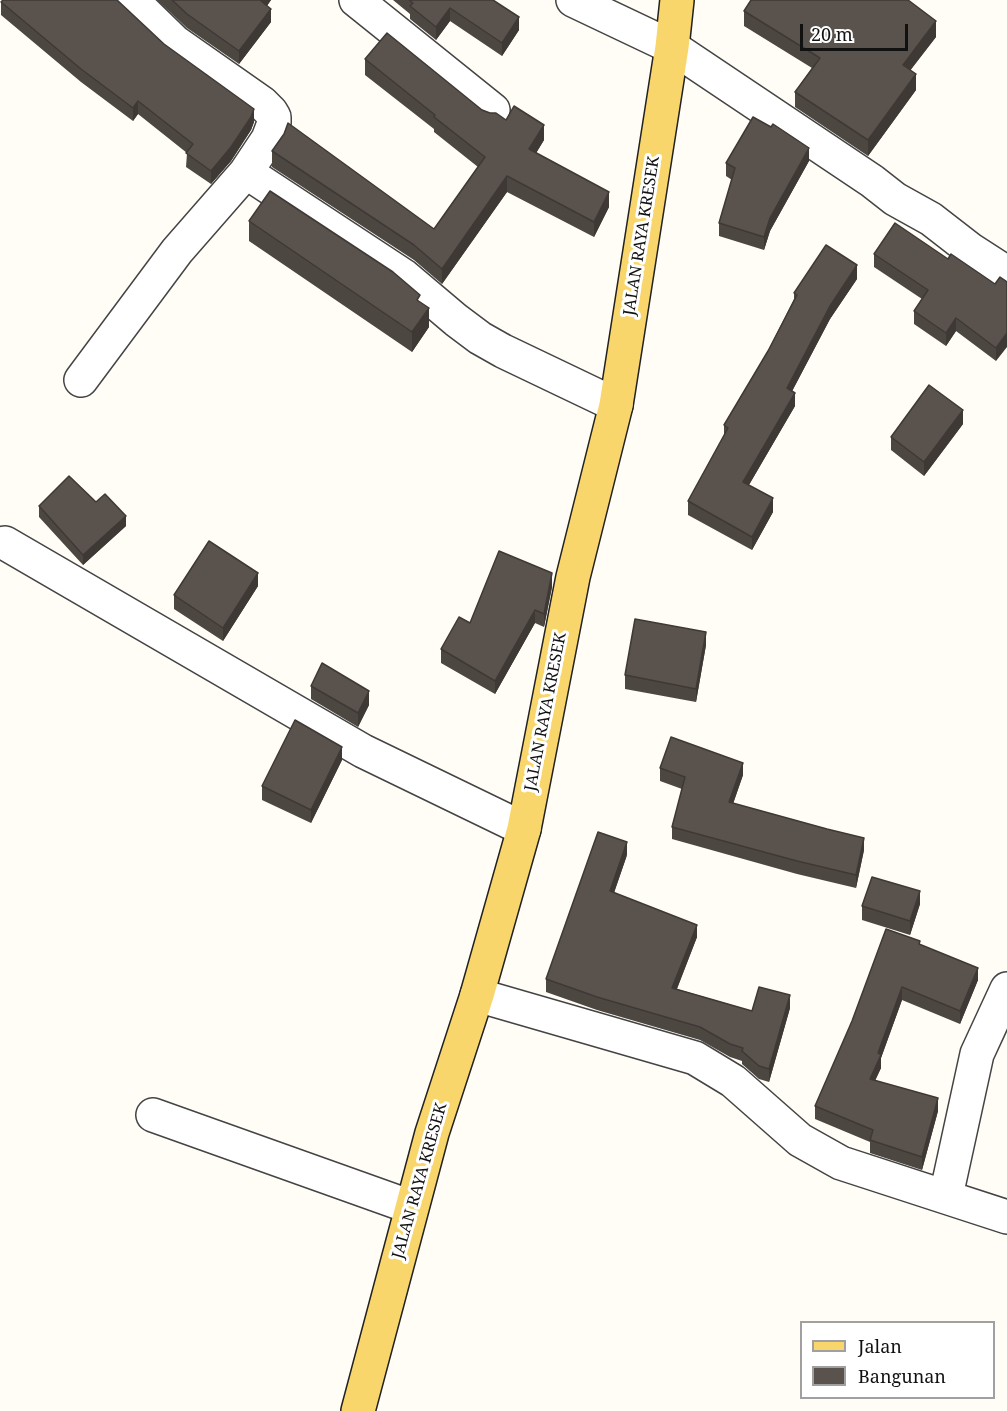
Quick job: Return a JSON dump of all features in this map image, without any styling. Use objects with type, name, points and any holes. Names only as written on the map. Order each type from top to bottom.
[{"type":"main road","name":"JALAN RAYA KRESEK","points":[[358,1411],[432,1133],[477,995],[524,829],[573,577],[616,405],[672,47],[677,0]]},
{"type":"street","points":[[81,380],[177,251],[246,172],[268,139],[274,123],[271,112],[262,103],[175,42],[130,0]]},
{"type":"street","points":[[356,0],[493,110]]},
{"type":"street","points":[[573,0],[672,47],[872,181],[895,199],[931,219],[971,250],[1007,273]]},
{"type":"street","points":[[246,172],[404,276],[480,338],[616,405]]},
{"type":"street","points":[[5,543],[363,751],[524,829]]},
{"type":"street","points":[[946,1196],[977,1054],[1007,989]]},
{"type":"street","points":[[477,995],[695,1058],[733,1081],[800,1140],[817,1151],[841,1163],[1007,1217]]},
{"type":"street","points":[[153,1114],[411,1207]]},
{"type":"building","points":[[3,0],[117,0],[164,44],[254,109],[251,117],[211,171],[186,153],[193,144],[138,101],[133,108],[81,69],[1,2]]},
{"type":"building","points":[[172,0],[262,0],[271,9],[239,51],[187,14]]},
{"type":"building","points":[[409,0],[493,0],[519,17],[502,43],[450,8],[436,27],[410,6],[413,3]]},
{"type":"building","points":[[751,0],[908,0],[936,21],[903,65],[916,74],[868,140],[795,92],[820,58],[744,11]]},
{"type":"building","points":[[387,33],[482,110],[496,113],[506,120],[514,106],[544,125],[529,149],[609,192],[594,222],[507,176],[442,269],[414,245],[272,151],[284,134],[288,123],[434,229],[485,157],[365,59]]},
{"type":"building","points":[[753,117],[771,127],[773,124],[809,148],[770,218],[764,237],[719,223],[735,168],[726,163]]},
{"type":"building","points":[[270,191],[393,272],[420,295],[417,300],[429,308],[412,332],[249,221]]},
{"type":"building","points":[[895,223],[948,259],[951,254],[995,284],[1000,277],[1007,282],[1007,333],[996,348],[956,318],[946,333],[914,311],[928,290],[874,254]]},
{"type":"building","points":[[826,245],[857,265],[830,306],[787,388],[795,393],[743,482],[773,498],[752,537],[688,501],[728,428],[724,425],[768,351],[797,295],[794,293]]},
{"type":"building","points":[[929,385],[963,410],[924,462],[891,437]]},
{"type":"building","points":[[69,476],[96,502],[105,494],[126,516],[83,555],[39,506]]},
{"type":"building","points":[[209,541],[258,573],[223,628],[174,595]]},
{"type":"building","points":[[499,551],[552,573],[544,614],[535,610],[495,681],[441,649],[459,617],[470,623]]},
{"type":"building","points":[[635,619],[706,632],[696,689],[625,675]]},
{"type":"building","points":[[322,663],[369,691],[358,713],[311,686]]},
{"type":"building","points":[[295,720],[342,747],[311,810],[262,786]]},
{"type":"building","points":[[671,737],[743,763],[729,802],[864,838],[856,875],[672,827],[685,777],[660,768]]},
{"type":"building","points":[[598,832],[627,842],[610,891],[697,925],[672,988],[752,1011],[759,987],[790,995],[769,1069],[759,1066],[742,1051],[743,1048],[730,1044],[700,1027],[597,997],[546,979]]},
{"type":"building","points":[[872,877],[920,891],[910,921],[862,906]]},
{"type":"building","points":[[886,929],[920,941],[919,944],[978,968],[960,1011],[902,987],[878,1053],[881,1055],[870,1079],[938,1098],[922,1157],[870,1140],[873,1130],[815,1106],[852,1021]]}]
